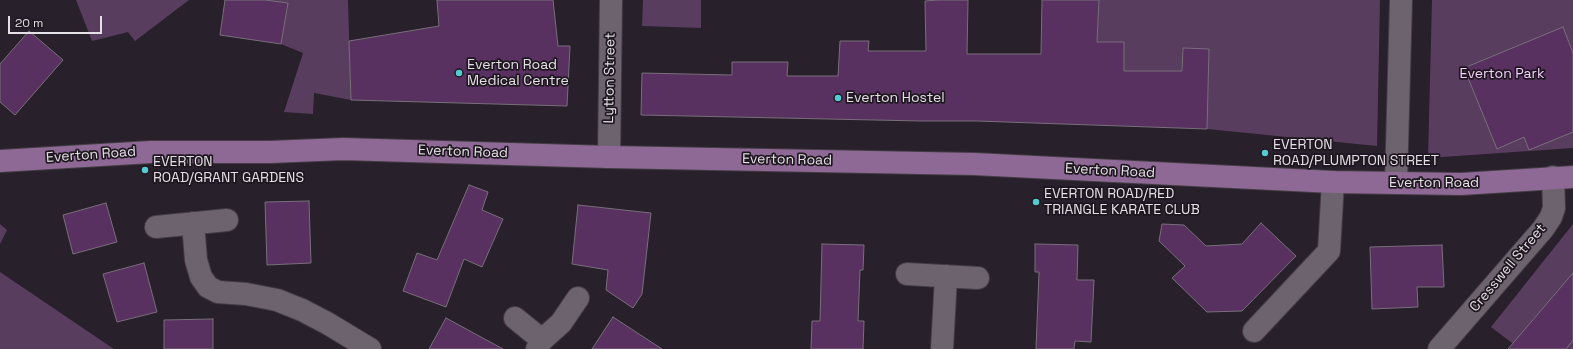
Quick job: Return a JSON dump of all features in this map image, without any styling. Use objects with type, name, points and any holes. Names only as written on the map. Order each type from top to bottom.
[{"type":"main road","name":"Everton Road","points":[[0,161],[151,152],[270,152],[343,149],[974,164],[1333,182],[1461,184],[1563,177]]},
{"type":"street","name":"Lytton Street","points":[[609,156],[610,0]]},
{"type":"street","points":[[1396,183],[1401,0]]},
{"type":"street","name":"Cresswell Street","points":[[1439,349],[1543,229],[1551,217],[1563,177]]},
{"type":"street","points":[[1254,331],[1329,252],[1333,182]]},
{"type":"street","points":[[156,227],[227,220]]},
{"type":"street","points":[[193,223],[196,260],[201,277],[208,286],[218,292],[246,294],[277,300],[302,310],[327,323],[370,349]]},
{"type":"street","points":[[907,274],[978,278]]},
{"type":"street","points":[[942,349],[946,276]]},
{"type":"street","points":[[515,318],[539,344],[561,323],[578,298]]},
{"type":"green space","points":[[76,0],[189,0],[135,41],[128,32],[92,41]]},
{"type":"green space","points":[[265,0],[348,0],[351,100],[314,93],[313,114],[284,112],[303,53],[281,44],[288,4]]},
{"type":"green space","points":[[643,0],[701,0],[701,28],[642,26]]},
{"type":"green space","points":[[1099,0],[1380,0],[1377,146],[1207,129],[1209,49],[1183,48],[1181,88],[1152,88],[1153,71],[1124,71],[1124,42],[1111,42],[1096,56]]},
{"type":"green space","name":"Everton Park","points":[[1432,0],[1573,0],[1573,148],[1428,158]]},
{"type":"green space","points":[[0,224],[7,230],[0,244]]},
{"type":"green space","points":[[1573,224],[1573,349],[1520,349],[1491,327]]},
{"type":"green space","points":[[0,272],[114,349],[0,349]]},
{"type":"building","points":[[225,0],[265,0],[288,3],[281,44],[220,35]]},
{"type":"building","name":"Everton Road Medical Centre","points":[[437,0],[553,0],[558,46],[570,46],[567,106],[351,100],[349,41],[439,26]]},
{"type":"building","points":[[968,0],[967,54],[1041,54],[1042,0],[1099,0],[1097,42],[1124,42],[1124,71],[1182,71],[1183,48],[1209,49],[1207,129],[977,121],[641,115],[642,73],[732,75],[732,62],[788,62],[787,76],[838,76],[840,41],[869,41],[868,51],[926,51],[925,1]]},
{"type":"building","points":[[1563,27],[1573,53],[1573,132],[1529,150],[1524,137],[1497,149],[1464,68]]},
{"type":"building","points":[[29,31],[63,60],[15,115],[0,102],[0,64]]},
{"type":"building","points":[[469,185],[488,192],[482,210],[503,219],[482,267],[464,259],[446,307],[403,291],[417,253],[437,260]]},
{"type":"building","points":[[309,201],[311,263],[267,265],[265,202]]},
{"type":"building","points":[[106,203],[117,242],[73,254],[63,215]]},
{"type":"building","points":[[578,205],[651,213],[642,294],[633,308],[606,290],[608,270],[572,264]]},
{"type":"building","points":[[1261,223],[1296,256],[1242,311],[1207,312],[1172,278],[1185,266],[1159,241],[1162,224],[1184,225],[1206,246],[1242,244]]},
{"type":"building","points":[[822,244],[864,245],[863,270],[860,270],[858,321],[864,321],[863,349],[811,349],[812,321],[820,321]]},
{"type":"building","points":[[1035,244],[1078,245],[1077,280],[1094,280],[1091,342],[1075,341],[1074,349],[1036,349],[1039,272],[1035,272]]},
{"type":"building","points":[[1442,245],[1444,287],[1417,287],[1418,307],[1372,309],[1370,247]]},
{"type":"building","points":[[144,263],[157,312],[117,322],[103,274]]},
{"type":"building","points":[[1573,273],[1573,340],[1566,349],[1508,349]]},
{"type":"building","points":[[613,317],[662,349],[592,349]]},
{"type":"building","points":[[446,318],[503,349],[429,349]]},
{"type":"building","points":[[213,319],[213,349],[164,349],[164,320]]},
{"type":"place","name":"Everton Road Medical Centre","points":[[459,73]]},
{"type":"place","name":"Everton Hostel","points":[[838,98]]},
{"type":"place","name":"EVERTON ROAD/PLUMPTON STREET","points":[[1265,153]]},
{"type":"place","name":"EVERTON ROAD/GRANT GARDENS","points":[[145,170]]},
{"type":"place","name":"EVERTON ROAD/RED TRIANGLE KARATE CLUB","points":[[1036,202]]}]
